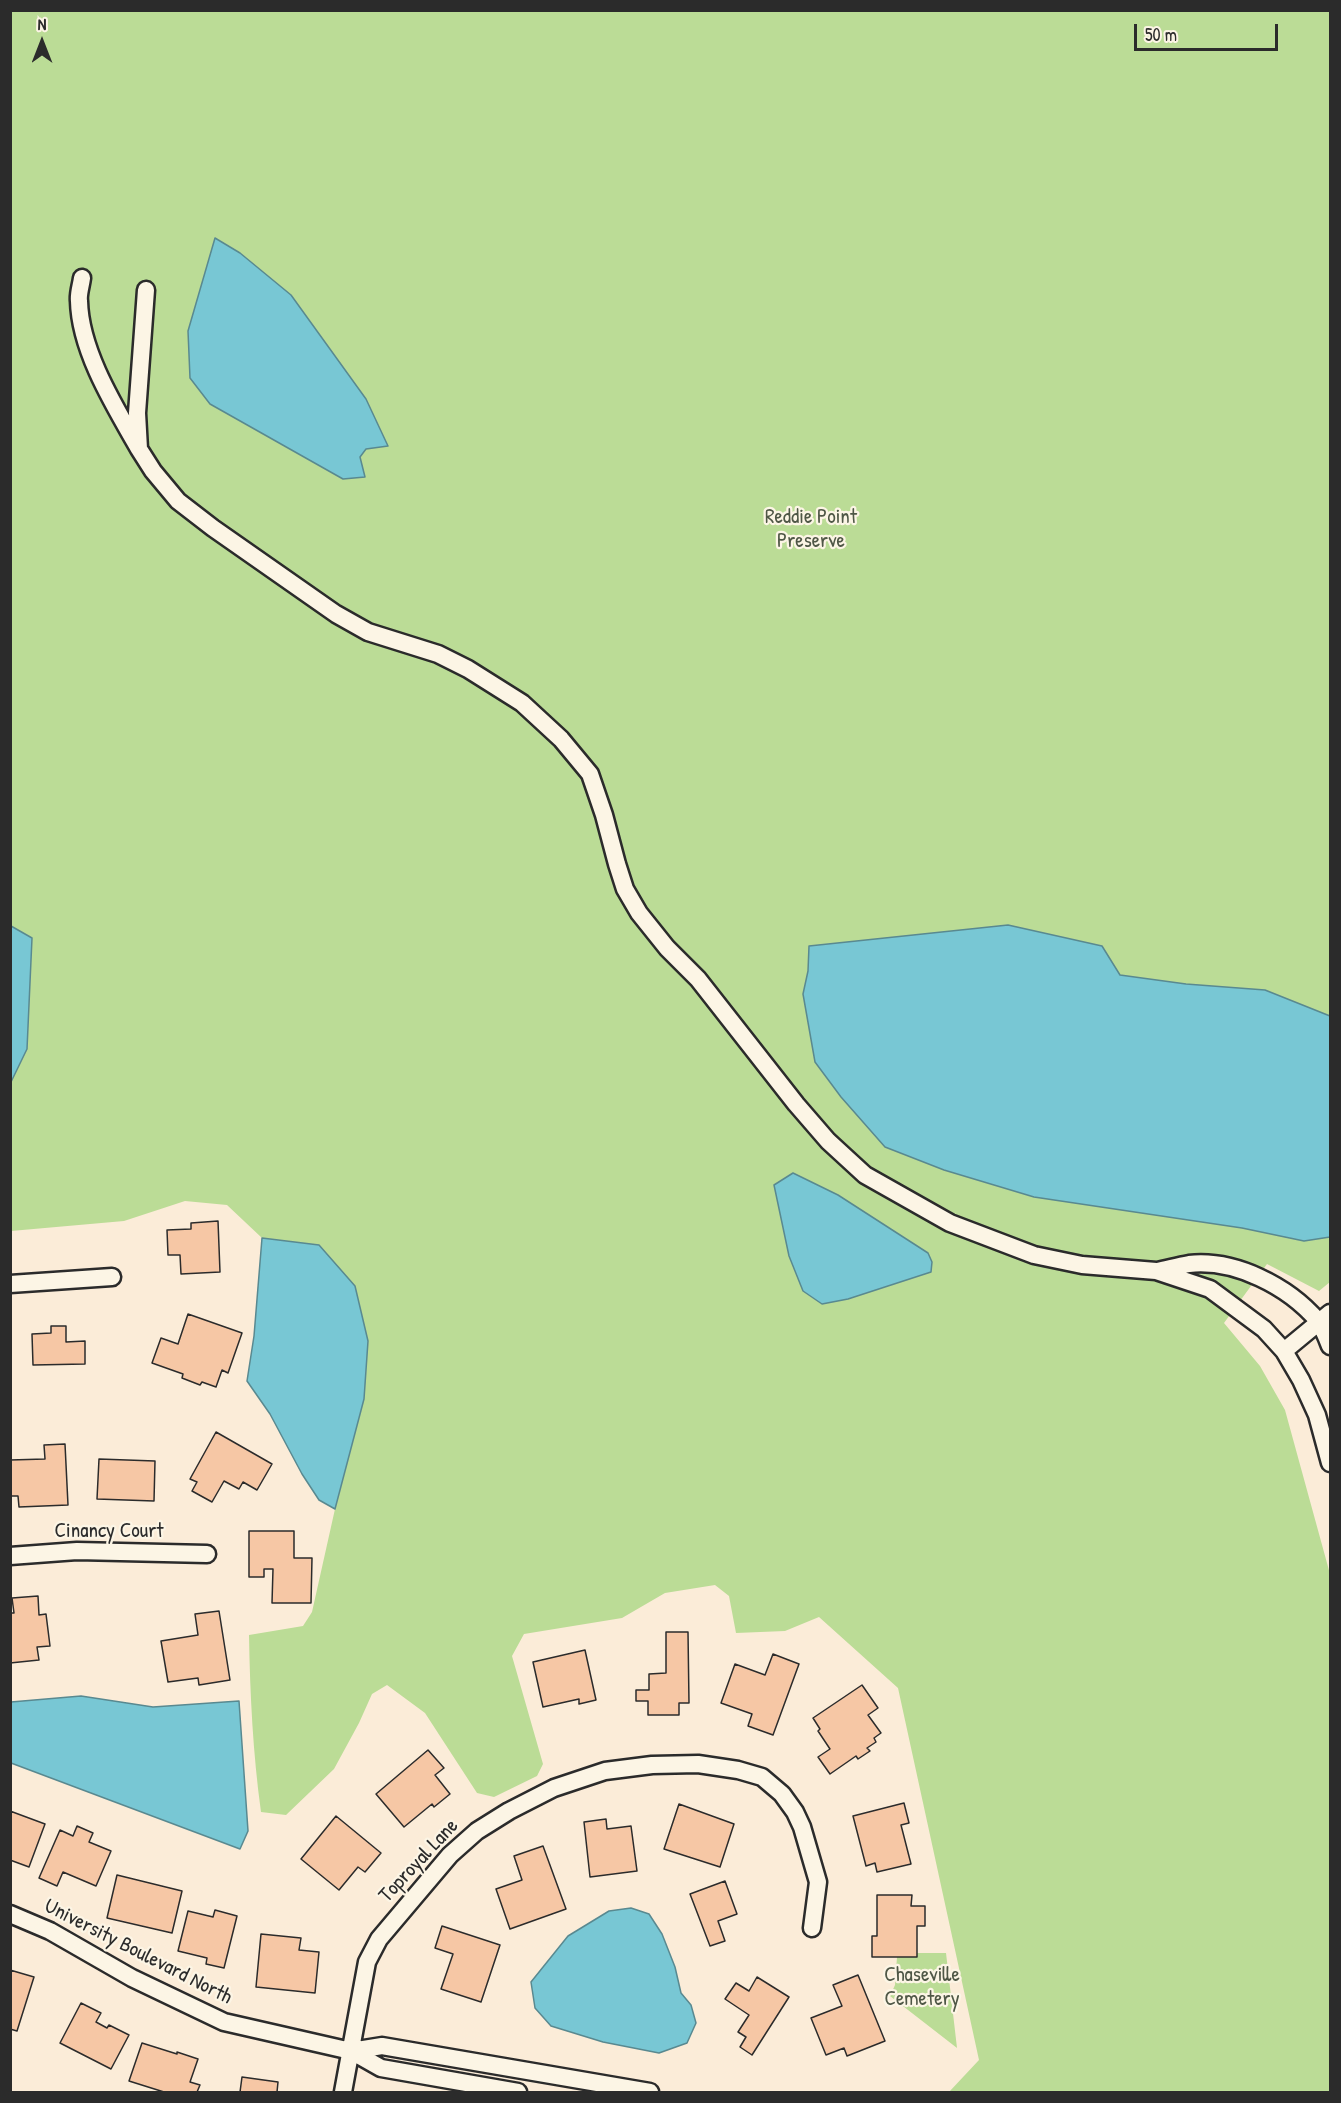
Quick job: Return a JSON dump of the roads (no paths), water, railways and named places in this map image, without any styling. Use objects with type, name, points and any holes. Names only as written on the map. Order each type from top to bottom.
[{"type":"street","points":[[82,278],[79,301],[84,334],[102,379],[139,449],[153,471],[178,501],[336,614],[368,632],[438,654],[468,669],[522,703],[561,739],[590,774],[604,815],[616,864],[625,889],[639,913],[667,948],[698,979],[828,1141],[865,1175],[950,1222],[1034,1255],[1082,1265],[1156,1271],[1210,1289],[1264,1329],[1284,1351],[1301,1380],[1317,1415],[1330,1463]]},
{"type":"street","points":[[139,449],[137,413],[146,290]]},
{"type":"street","points":[[1156,1271],[1191,1264],[1230,1267],[1264,1278],[1325,1317],[1330,1346]]},
{"type":"street","points":[[10,1284],[112,1277]]},
{"type":"street","points":[[1284,1351],[1325,1317]]},
{"type":"street","name":"Cinancy Court","points":[[10,1556],[77,1551],[207,1554]]},
{"type":"street","name":"Toproyal Lane","points":[[343,2092],[367,1962],[379,1939],[450,1855],[477,1831],[509,1810],[554,1788],[605,1772],[652,1765],[698,1764],[738,1770],[762,1778],[782,1794],[802,1827],[818,1882],[812,1928]]},
{"type":"street","name":"University Boulevard North","points":[[10,1914],[50,1931],[132,1978],[225,2022],[351,2051],[381,2068],[518,2092]]},
{"type":"street","name":"University Boulevard North","points":[[351,2051],[382,2046],[650,2092]]},
{"type":"water","points":[[215,238],[240,253],[291,295],[366,399],[388,446],[366,449],[360,457],[365,477],[343,479],[210,404],[190,378],[188,331]]},
{"type":"water","points":[[1008,925],[1102,946],[1120,975],[1186,984],[1265,990],[1330,1016],[1330,1237],[1304,1241],[1242,1228],[1034,1197],[944,1170],[885,1147],[841,1097],[815,1062],[803,994],[808,971],[809,946]]},
{"type":"water","points":[[11,926],[32,938],[27,1049],[11,1082]]},
{"type":"water","points":[[793,1173],[838,1195],[928,1253],[932,1262],[931,1272],[848,1299],[822,1304],[803,1291],[789,1256],[774,1185]]},
{"type":"water","points":[[262,1238],[319,1245],[355,1286],[368,1341],[364,1399],[335,1509],[319,1500],[302,1474],[270,1414],[247,1381],[254,1336]]},
{"type":"water","points":[[81,1696],[153,1707],[239,1701],[248,1831],[240,1849],[11,1763],[11,1702]]},
{"type":"water","points":[[631,1908],[649,1914],[662,1934],[675,1967],[681,1993],[691,2005],[696,2023],[687,2043],[659,2053],[603,2042],[551,2026],[535,2008],[531,1982],[568,1936],[609,1911]]},
{"type":"park label","name":"Reddie Point Preserve","points":[[811,529]]},
{"type":"park label","name":"Chaseville Cemetery","points":[[922,1987]]}]
